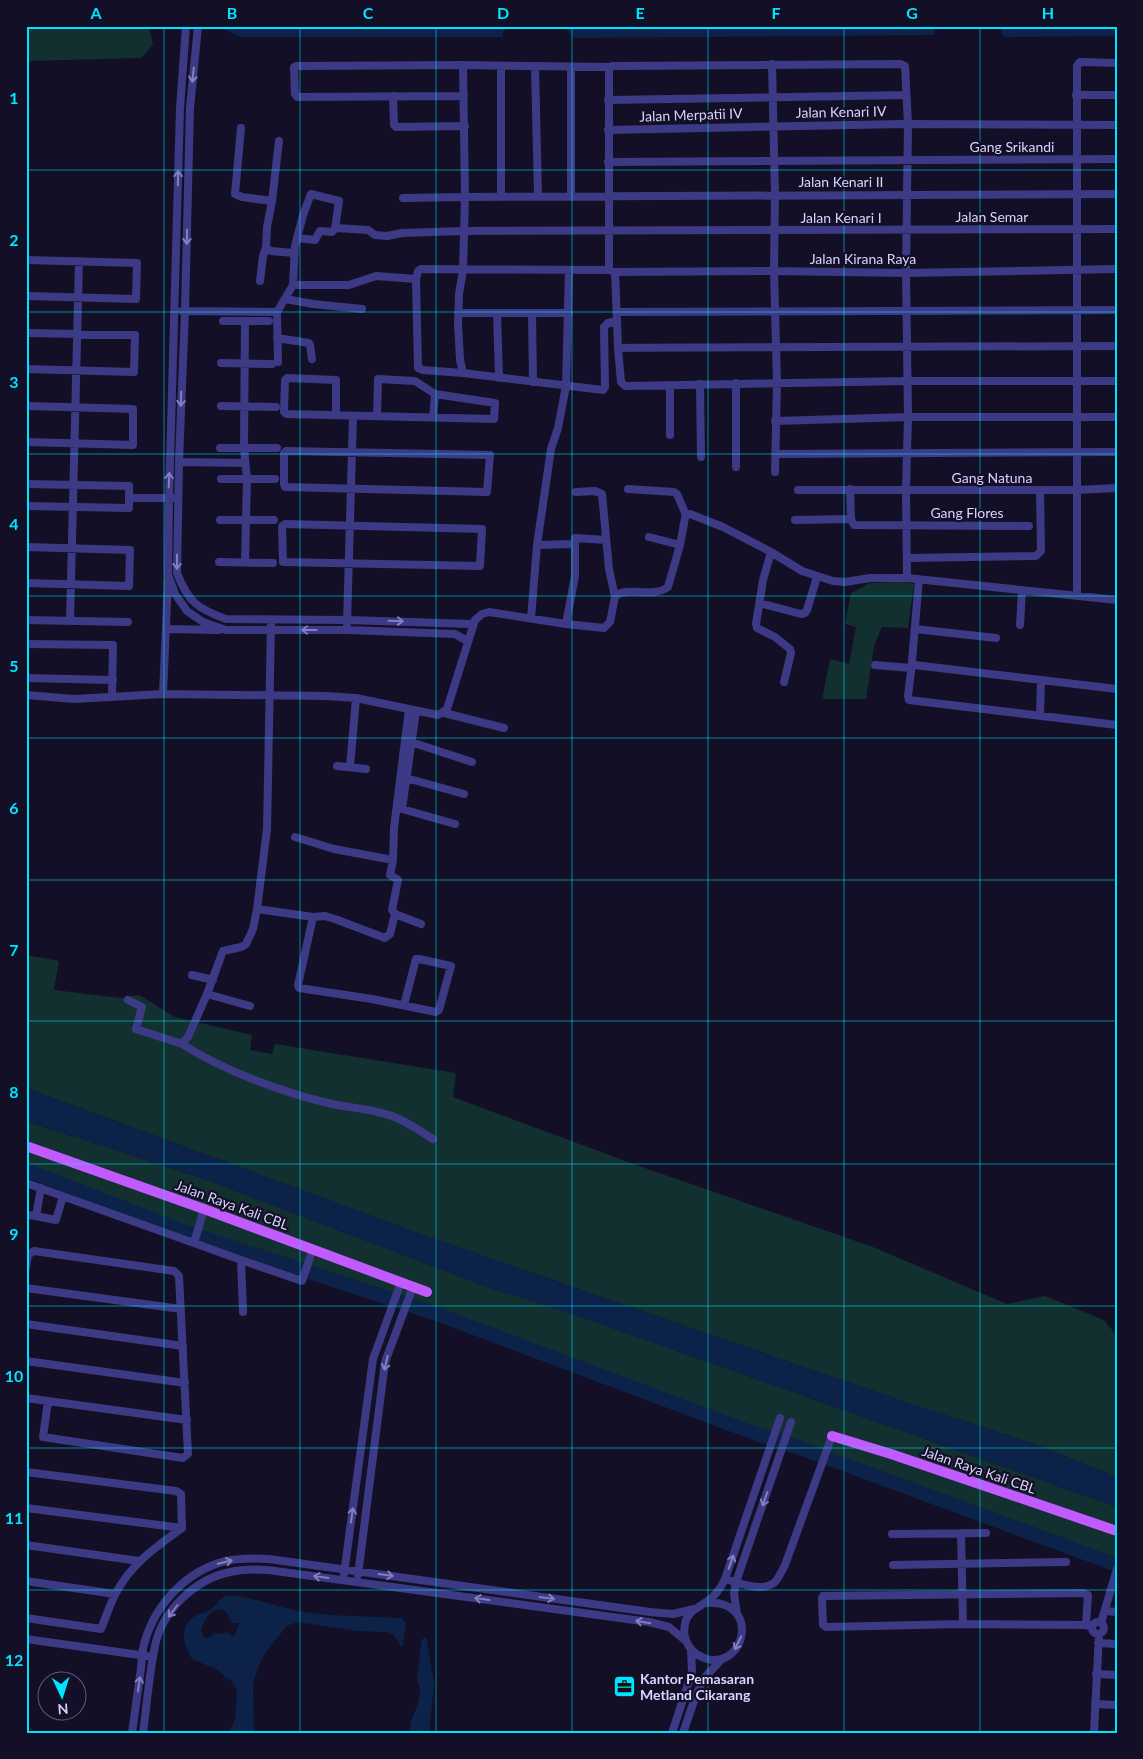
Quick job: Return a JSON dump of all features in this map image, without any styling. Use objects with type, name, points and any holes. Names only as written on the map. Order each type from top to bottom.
[{"type":"main road","name":"Jalan Raya Kali CBL","points":[[26,1146],[204,1209],[427,1292]]},
{"type":"main road","name":"Jalan Raya Kali CBL","points":[[832,1436],[891,1454],[1117,1532]]},
{"type":"street","points":[[163,694],[168,575],[180,108],[186,26]]},
{"type":"street","points":[[198,26],[190,108],[185,310],[178,462],[178,573],[183,589],[194,604],[207,613],[226,619],[472,624]]},
{"type":"street","points":[[1077,596],[1077,66],[1079,63],[1117,62]]},
{"type":"street","points":[[772,64],[775,195],[774,311],[777,383],[775,472]]},
{"type":"street","points":[[464,96],[297,97],[294,94],[293,68],[296,66],[609,67],[903,64],[906,68],[908,124],[906,273],[908,381],[907,578]]},
{"type":"street","points":[[462,66],[464,68],[465,197],[463,270],[458,313],[460,360],[463,373]]},
{"type":"street","points":[[501,66],[501,196]]},
{"type":"street","points":[[535,66],[538,196]]},
{"type":"street","points":[[571,67],[572,196]]},
{"type":"street","points":[[609,67],[609,231],[617,312],[621,382],[623,385],[908,381],[1117,381]]},
{"type":"street","points":[[608,100],[906,95]]},
{"type":"street","points":[[1076,95],[1117,95]]},
{"type":"street","points":[[393,96],[394,125],[397,127],[465,126]]},
{"type":"street","name":"Jalan Kenari IV","points":[[774,126],[908,124],[1117,125]]},
{"type":"street","name":"Jalan Merpatii IV","points":[[608,130],[774,126]]},
{"type":"street","points":[[241,128],[234,194],[242,197],[272,201]]},
{"type":"street","points":[[260,281],[263,256],[266,248],[266,227],[272,201],[280,141]]},
{"type":"street","name":"Gang Srikandi","points":[[608,162],[1117,159]]},
{"type":"street","points":[[221,363],[275,363],[277,312],[293,285],[294,253],[303,215],[311,194],[339,201],[335,229]]},
{"type":"street","name":"Jalan Kenari II","points":[[403,198],[1117,194]]},
{"type":"street","points":[[297,238],[315,240],[320,231],[332,232],[335,229],[368,230],[375,235],[387,236],[402,233],[463,231],[775,231]]},
{"type":"street","name":"Jalan Semar","points":[[907,230],[1117,229]]},
{"type":"street","name":"Jalan Kenari I","points":[[775,231],[907,230]]},
{"type":"street","points":[[266,248],[271,251],[294,253]]},
{"type":"street","points":[[26,260],[137,263],[136,299],[26,296]]},
{"type":"street","points":[[70,621],[79,261]]},
{"type":"street","name":"Jalan Kirana Raya","points":[[416,279],[421,268],[463,270],[906,273],[1117,269]]},
{"type":"street","points":[[531,618],[536,546],[551,449],[558,428],[566,386],[569,270]]},
{"type":"street","points":[[293,285],[349,286],[376,276],[416,279],[418,368],[423,370],[603,390],[604,327],[608,323],[617,322]]},
{"type":"street","points":[[284,299],[362,309]]},
{"type":"street","points":[[175,310],[277,312]]},
{"type":"street","points":[[617,312],[1117,310]]},
{"type":"street","points":[[458,313],[569,313]]},
{"type":"street","points":[[497,313],[499,378]]},
{"type":"street","points":[[532,313],[534,382]]},
{"type":"street","points":[[223,321],[269,321]]},
{"type":"street","points":[[244,563],[247,479],[244,448],[245,321]]},
{"type":"street","points":[[26,333],[135,335],[134,372],[26,369]]},
{"type":"street","points":[[277,338],[309,343],[312,359]]},
{"type":"street","points":[[618,348],[1117,346]]},
{"type":"street","points":[[336,415],[336,380],[287,378],[285,380],[284,412],[286,414],[494,419],[495,403],[435,394],[415,381],[378,379],[377,416]]},
{"type":"street","points":[[736,383],[736,468]]},
{"type":"street","points":[[700,384],[701,457]]},
{"type":"street","points":[[670,385],[670,435]]},
{"type":"street","points":[[433,417],[435,394]]},
{"type":"street","points":[[26,406],[134,409],[133,445],[26,442]]},
{"type":"street","points":[[221,406],[276,407]]},
{"type":"street","points":[[348,630],[348,564],[353,416]]},
{"type":"street","points":[[775,421],[908,417],[1117,417]]},
{"type":"street","points":[[220,448],[277,448]]},
{"type":"street","points":[[286,450],[352,453],[490,455],[486,492],[286,487],[284,484],[284,453],[286,450]]},
{"type":"street","points":[[775,454],[1117,452]]},
{"type":"street","points":[[178,462],[245,462]]},
{"type":"street","points":[[221,479],[275,480]]},
{"type":"street","points":[[26,484],[129,486],[129,508],[26,506]]},
{"type":"street","name":"Gang Natuna","points":[[798,490],[1077,490],[1117,488]]},
{"type":"street","points":[[615,597],[622,592],[653,593],[668,587],[686,515],[677,494],[674,492],[628,489]]},
{"type":"street","points":[[795,520],[850,519],[850,489]]},
{"type":"street","points":[[908,558],[1036,556],[1041,551],[1040,490]]},
{"type":"street","points":[[444,713],[447,709],[472,624],[482,614],[489,612],[604,628],[610,622],[615,597],[610,580],[602,494],[595,491],[576,492]]},
{"type":"street","points":[[129,498],[178,498]]},
{"type":"street","points":[[686,515],[693,514],[702,518],[771,552],[802,571],[817,577],[840,582],[870,578],[907,578],[1117,600]]},
{"type":"street","name":"Gang Flores","points":[[850,519],[854,525],[1029,526]]},
{"type":"street","points":[[220,520],[274,520]]},
{"type":"street","points":[[284,524],[350,525],[482,529],[480,566],[282,562],[282,526],[284,524]]},
{"type":"street","points":[[650,537],[680,545]]},
{"type":"street","points":[[566,624],[575,576],[575,538],[606,540]]},
{"type":"street","points":[[536,546],[575,544]]},
{"type":"street","points":[[26,547],[130,550],[129,586],[26,583]]},
{"type":"street","points":[[771,552],[763,580],[756,624],[757,628],[785,643],[791,651],[784,682]]},
{"type":"street","points":[[218,562],[273,563]]},
{"type":"street","points":[[168,575],[175,594],[187,611],[204,622],[226,630]]},
{"type":"street","points":[[760,603],[803,614],[808,610],[817,577]]},
{"type":"street","points":[[919,579],[909,700],[1117,725]]},
{"type":"street","points":[[1020,625],[1022,590]]},
{"type":"street","points":[[26,620],[128,622]]},
{"type":"street","points":[[182,1044],[188,1037],[207,994],[223,951],[246,944],[253,929],[267,829],[271,620]]},
{"type":"street","points":[[166,629],[348,630],[454,634],[467,641]]},
{"type":"street","points":[[914,629],[996,638]]},
{"type":"street","points":[[26,644],[113,645],[112,696]]},
{"type":"street","points":[[876,665],[911,665],[1117,689]]},
{"type":"street","points":[[26,678],[113,680]]},
{"type":"street","points":[[1040,716],[1042,680]]},
{"type":"street","points":[[26,695],[74,699],[163,694],[269,694],[356,698],[435,715],[444,713],[504,728]]},
{"type":"street","points":[[350,767],[356,698]]},
{"type":"street","points":[[412,710],[411,742],[402,809],[455,824]]},
{"type":"street","points":[[412,710],[394,828],[393,860],[390,875],[398,880],[392,910],[395,914],[421,924]]},
{"type":"street","points":[[411,742],[472,762]]},
{"type":"street","points":[[337,766],[366,769]]},
{"type":"street","points":[[406,778],[464,794]]},
{"type":"street","points":[[295,838],[334,849],[393,860]]},
{"type":"street","points":[[257,909],[313,917],[325,916],[385,938],[390,934],[395,914]]},
{"type":"street","points":[[313,917],[299,988],[372,998],[404,1005],[438,1011],[451,966],[416,959],[404,1005]]},
{"type":"street","points":[[192,975],[213,980]]},
{"type":"street","points":[[207,994],[250,1006]]},
{"type":"street","points":[[128,1000],[142,1006],[136,1029],[182,1044],[203,1058],[274,1087],[332,1104],[366,1109],[393,1116],[432,1139]]},
{"type":"street","points":[[26,1183],[302,1281],[313,1249]]},
{"type":"street","points":[[36,1216],[41,1188]]},
{"type":"street","points":[[26,1215],[56,1220],[63,1196]]},
{"type":"street","points":[[194,1242],[204,1209]]},
{"type":"street","points":[[26,1268],[28,1256],[34,1251],[174,1271],[179,1276],[188,1454],[183,1458],[43,1437],[48,1401]]},
{"type":"street","points":[[242,1260],[243,1312]]},
{"type":"street","points":[[343,1580],[373,1360],[401,1282]]},
{"type":"street","points":[[357,1582],[385,1362],[413,1287]]},
{"type":"street","points":[[26,1288],[181,1310]]},
{"type":"street","points":[[26,1324],[183,1346]]},
{"type":"street","points":[[26,1361],[184,1383]]},
{"type":"street","points":[[26,1398],[186,1420]]},
{"type":"street","points":[[365,1415],[378,1416]]},
{"type":"street","points":[[132,1733],[144,1642],[149,1629],[162,1606],[187,1579],[206,1568],[226,1561],[247,1558],[269,1559],[650,1612],[673,1614],[694,1609],[706,1603],[720,1589],[725,1578],[780,1418]]},
{"type":"street","points":[[683,1733],[696,1695],[705,1677],[722,1659],[732,1654],[739,1645],[742,1635],[742,1624],[737,1614],[734,1594],[736,1582],[791,1422]]},
{"type":"street","points":[[725,1578],[758,1587],[768,1586],[776,1580],[785,1565],[832,1436]]},
{"type":"street","points":[[26,1472],[176,1491],[181,1494],[182,1528]]},
{"type":"street","points":[[26,1508],[182,1528]]},
{"type":"street","points":[[26,1618],[102,1629],[115,1594],[124,1578],[139,1561],[182,1528]]},
{"type":"street","points":[[961,1533],[963,1624]]},
{"type":"street","points":[[892,1534],[986,1533]]},
{"type":"street","points":[[26,1545],[139,1561]]},
{"type":"street","points":[[893,1565],[1066,1562]]},
{"type":"street","points":[[143,1733],[155,1645],[170,1612],[194,1588],[210,1578],[229,1572],[247,1569],[268,1570],[649,1622],[669,1627],[686,1641]]},
{"type":"street","points":[[1094,1733],[1099,1634],[1102,1633],[1104,1628],[1101,1623],[1117,1569]]},
{"type":"street","points":[[26,1581],[115,1594]]},
{"type":"street","points":[[1099,1634],[1094,1632],[1089,1626],[1088,1596],[1085,1593],[823,1596],[822,1598],[823,1625],[826,1627],[963,1624],[1089,1626],[1096,1622],[1101,1623]]},
{"type":"street","points":[[706,1603],[717,1602],[728,1606],[737,1614]]},
{"type":"street","points":[[694,1609],[687,1618],[684,1629],[686,1641],[691,1650],[700,1657],[711,1660],[722,1659]]},
{"type":"street","points":[[1105,1611],[1117,1612]]},
{"type":"street","points":[[26,1639],[154,1657]]},
{"type":"street","points":[[1098,1643],[1117,1644]]},
{"type":"street","points":[[672,1733],[692,1672],[691,1650]]},
{"type":"street","points":[[1096,1674],[1117,1674]]},
{"type":"street","points":[[1095,1704],[1117,1705]]},
{"type":"green space","points":[[26,26],[149,26],[153,45],[141,58],[26,61]]},
{"type":"green space","points":[[902,582],[914,584],[908,628],[882,627],[874,646],[866,699],[822,699],[830,659],[849,664],[856,627],[845,624],[851,593],[870,583]]},
{"type":"green space","points":[[26,955],[59,961],[54,990],[120,998],[139,995],[175,1017],[252,1035],[250,1050],[272,1054],[275,1044],[456,1073],[453,1097],[639,1166],[873,1247],[1007,1304],[1045,1296],[1104,1320],[1117,1336],[1117,1477],[1034,1444],[914,1405],[434,1239],[26,1088]]},
{"type":"green space","points":[[26,1121],[207,1180],[485,1286],[570,1313],[1117,1507],[1117,1560],[26,1169]]},
{"type":"water","points":[[222,26],[521,26],[504,28],[502,37],[241,37]]},
{"type":"water","points":[[566,26],[936,26],[934,35],[575,38],[570,34]]},
{"type":"water","points":[[999,26],[1117,26],[1117,36],[1004,37]]},
{"type":"water","points":[[26,1088],[434,1239],[914,1405],[1034,1444],[1117,1477],[1117,1507],[570,1313],[485,1286],[207,1180],[26,1121]]},
{"type":"water","points":[[229,1595],[261,1601],[312,1613],[401,1618],[406,1622],[403,1646],[401,1646],[393,1634],[387,1632],[357,1631],[297,1622],[287,1626],[266,1652],[258,1667],[253,1684],[254,1733],[227,1733],[235,1719],[237,1690],[232,1681],[218,1670],[192,1659],[184,1636],[187,1624],[191,1619],[211,1609],[225,1596]],"holes":[[[218,1609],[224,1610],[232,1623],[239,1623],[235,1635],[232,1636],[226,1631],[223,1634],[214,1633],[206,1638],[201,1630],[205,1620]]]},
{"type":"water","points":[[424,1637],[427,1639],[434,1685],[429,1733],[410,1733],[411,1722],[419,1700],[420,1688],[417,1679],[421,1642]]},
{"type":"waterway","points":[[26,1170],[183,1231],[437,1314],[754,1433],[800,1448],[1117,1565]]},
{"type":"place","name":"Kantor Pemasaran Metland Cikarang","points":[[624,1687]]}]
